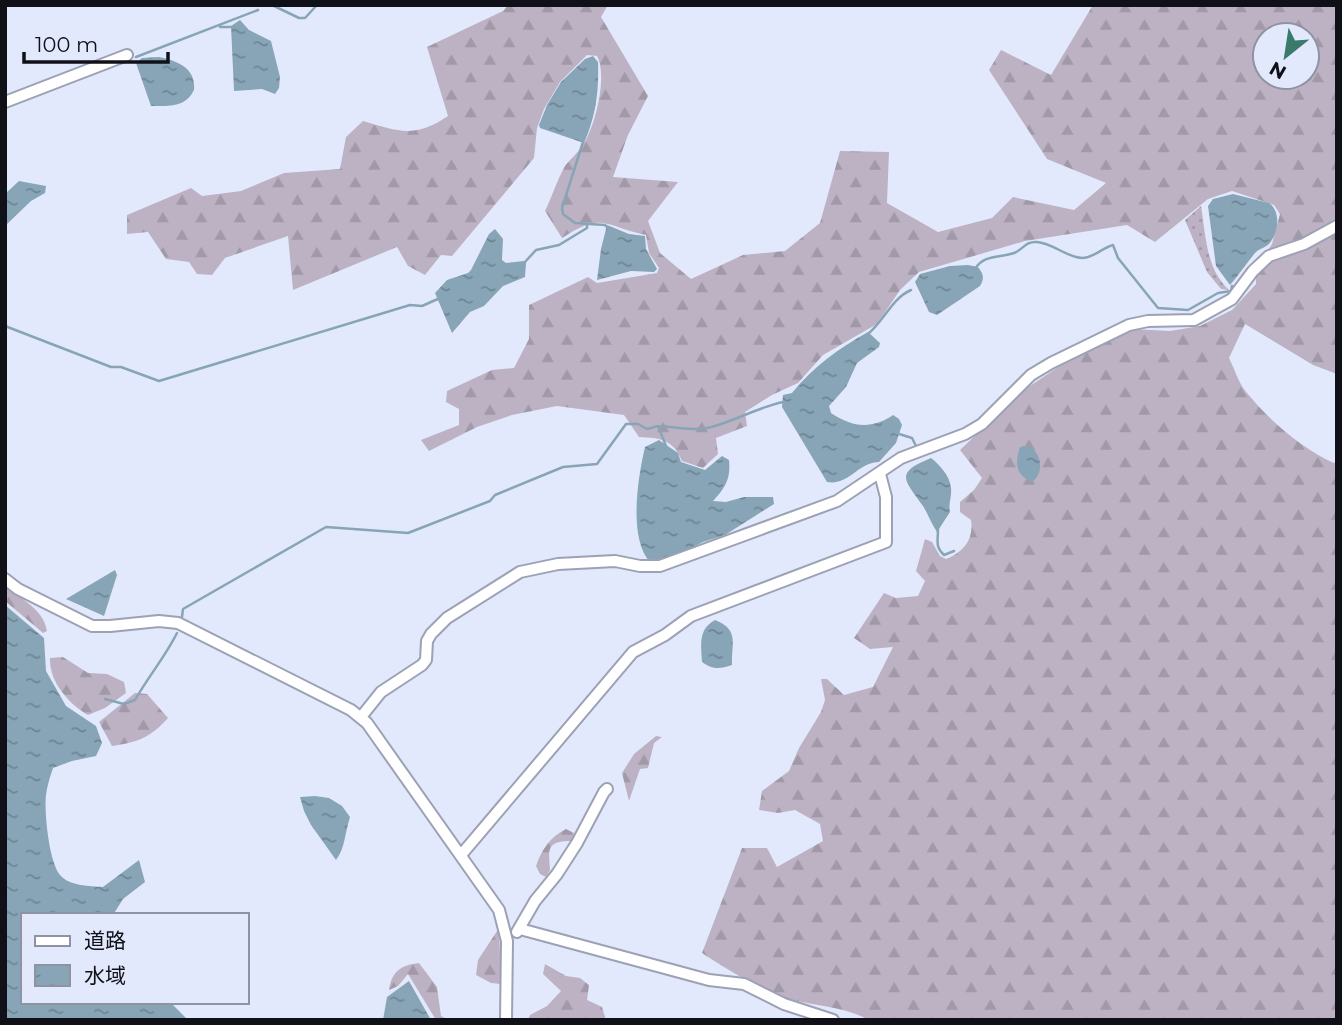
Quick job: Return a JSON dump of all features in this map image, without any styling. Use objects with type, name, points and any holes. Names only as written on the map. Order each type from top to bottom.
[{"type":"street","points":[[5,102],[127,55]]},
{"type":"street","points":[[361,717],[381,692],[422,666],[426,660],[430,634],[447,618],[520,572],[558,564],[615,561],[640,566],[660,566],[837,501],[901,458],[982,424],[1031,375],[1129,325],[1148,321],[1194,320],[1232,299],[1253,271],[1269,256],[1304,244],[1337,226]]},
{"type":"street","points":[[461,855],[633,652],[665,635],[691,616],[886,542],[886,498],[880,474]]},
{"type":"street","points":[[5,579],[18,589],[92,626],[159,621],[178,623],[218,641],[361,717],[499,910],[507,941],[506,1020]]},
{"type":"street","points":[[507,941],[520,929],[535,901],[557,874],[607,789]]},
{"type":"street","points":[[520,929],[577,942],[709,980],[744,984],[784,1004],[833,1020]]},
{"type":"green space","points":[[508,5],[608,5],[601,17],[648,96],[628,135],[613,177],[678,182],[648,221],[660,253],[691,279],[743,255],[785,251],[820,223],[840,151],[889,152],[887,203],[938,232],[992,218],[1013,197],[1074,210],[1106,183],[1047,159],[989,70],[1001,50],[1051,75],[1093,5],[1337,5],[1337,374],[1313,365],[1245,324],[1229,358],[1244,389],[1276,423],[1310,450],[1334,463],[1337,461],[1337,1020],[869,1020],[840,1009],[779,996],[744,979],[702,953],[742,848],[767,848],[777,867],[823,841],[820,824],[795,810],[778,813],[759,810],[762,791],[789,771],[799,748],[821,712],[825,700],[821,679],[827,679],[844,695],[873,687],[893,647],[870,649],[854,638],[884,593],[896,598],[918,596],[925,581],[916,571],[925,539],[932,542],[940,556],[946,559],[963,549],[969,539],[971,520],[960,512],[960,502],[974,490],[982,478],[960,450],[1021,392],[1070,359],[1133,329],[1170,331],[1200,326],[1232,310],[1256,284],[1256,269],[1272,244],[1280,214],[1274,205],[1232,191],[1208,199],[1155,242],[1127,225],[1025,241],[919,272],[900,290],[877,324],[823,355],[798,383],[745,412],[747,426],[716,438],[718,454],[703,468],[682,461],[674,448],[665,441],[639,437],[624,415],[557,406],[512,415],[477,427],[429,451],[421,440],[459,425],[459,409],[446,402],[447,391],[492,370],[514,368],[529,339],[529,305],[588,277],[597,283],[657,273],[659,268],[649,253],[646,235],[596,223],[562,238],[545,211],[565,166],[583,145],[592,126],[601,88],[597,56],[587,55],[560,82],[544,109],[537,128],[534,158],[452,256],[441,255],[425,275],[408,266],[397,247],[293,290],[288,236],[225,258],[212,275],[197,274],[189,262],[166,259],[148,232],[127,234],[127,215],[191,188],[202,196],[241,191],[284,173],[340,169],[346,137],[363,121],[407,131],[426,128],[448,116],[427,47],[503,11]]},
{"type":"green space","points":[[1201,206],[1211,262],[1221,282],[1229,290],[1221,289],[1207,272],[1185,220]]},
{"type":"green space","points":[[5,587],[37,611],[47,631],[43,633],[5,601]]},
{"type":"green space","points":[[63,657],[88,673],[107,674],[124,682],[126,693],[105,708],[88,715],[67,698],[53,675],[50,658]]},
{"type":"green space","points":[[135,693],[147,694],[168,718],[143,738],[112,746],[99,722]]},
{"type":"green space","points":[[656,736],[662,737],[654,743],[648,768],[640,769],[629,801],[622,773],[634,754]]},
{"type":"green space","points":[[566,829],[574,833],[571,841],[557,843],[550,848],[550,870],[546,877],[540,874],[536,866],[538,860],[551,840]]},
{"type":"green space","points":[[499,928],[501,984],[491,983],[476,975],[478,960]]},
{"type":"green space","points":[[419,963],[437,987],[441,1016],[449,1020],[436,1020],[408,974],[398,986],[389,990],[392,978],[398,970]]},
{"type":"green space","points":[[545,964],[566,976],[580,978],[589,985],[587,1000],[602,1007],[606,1020],[528,1020],[530,1015],[547,1006],[561,991],[543,974]]},
{"type":"water","points":[[240,20],[249,30],[271,41],[280,77],[279,88],[275,94],[262,89],[234,91],[231,26]]},
{"type":"water","points":[[593,56],[598,62],[597,93],[594,113],[584,143],[540,128],[547,105],[561,82],[585,59]]},
{"type":"water","points":[[159,57],[179,63],[192,76],[194,90],[181,103],[151,106],[136,63],[142,58]]},
{"type":"water","points":[[19,181],[46,186],[45,193],[31,201],[5,226],[5,194]]},
{"type":"water","points":[[1233,194],[1269,203],[1275,211],[1277,222],[1275,234],[1269,244],[1256,252],[1230,285],[1216,266],[1208,206],[1213,199]]},
{"type":"water","points":[[607,225],[629,234],[645,236],[646,249],[657,269],[654,272],[631,271],[597,280]]},
{"type":"water","points":[[495,229],[503,239],[502,260],[506,263],[524,261],[525,277],[503,286],[484,306],[470,312],[452,333],[435,293],[447,280],[471,270],[489,234]]},
{"type":"water","points":[[950,266],[978,267],[981,271],[983,278],[980,286],[937,315],[929,312],[915,282],[920,274]]},
{"type":"water","points":[[868,332],[880,343],[879,347],[857,363],[846,387],[829,406],[831,413],[862,425],[877,423],[893,415],[902,425],[896,443],[879,462],[865,466],[841,481],[827,482],[782,407],[783,395],[792,393],[827,359]]},
{"type":"water","points":[[659,440],[678,453],[681,462],[705,470],[722,456],[729,460],[726,483],[713,501],[773,497],[774,504],[725,535],[703,542],[667,560],[650,562],[639,538],[638,490],[645,447]]},
{"type":"water","points":[[1020,447],[1035,451],[1040,464],[1038,474],[1032,482],[1022,476],[1018,468]]},
{"type":"water","points":[[931,458],[944,471],[951,488],[950,512],[937,532],[906,477],[911,468]]},
{"type":"water","points":[[115,570],[117,575],[104,616],[66,599]]},
{"type":"water","points":[[5,605],[44,638],[46,671],[66,706],[96,726],[102,743],[96,756],[53,768],[46,792],[46,813],[50,849],[57,870],[70,882],[103,887],[139,860],[145,882],[123,899],[114,913],[21,913],[21,1004],[172,1004],[188,1020],[5,1020]]},
{"type":"water","points":[[715,620],[728,628],[732,638],[732,665],[720,668],[713,668],[702,662],[703,633]]},
{"type":"water","points":[[300,797],[329,798],[342,806],[350,817],[343,846],[336,860],[304,811]]},
{"type":"water","points":[[409,981],[431,1020],[383,1020],[387,997]]},
{"type":"waterway","points":[[272,5],[299,18],[305,18],[317,5]]},
{"type":"waterway","points":[[136,57],[258,10]]},
{"type":"waterway","points":[[220,27],[234,27]]},
{"type":"waterway","points":[[583,142],[562,208],[563,214],[575,223],[605,225],[609,229]]},
{"type":"waterway","points":[[524,263],[536,250],[559,245],[587,228],[587,225]]},
{"type":"waterway","points":[[975,269],[983,261],[1014,253],[1033,242],[1083,258],[1113,245],[1118,258],[1158,308],[1188,310],[1218,293],[1231,291],[1232,286]]},
{"type":"waterway","points":[[868,334],[893,304],[911,290]]},
{"type":"waterway","points":[[5,326],[111,367],[121,367],[159,381],[410,305],[422,306],[440,298]]},
{"type":"waterway","points":[[658,426],[708,428],[783,402]]},
{"type":"waterway","points":[[182,617],[183,609],[326,527],[408,533],[490,501],[495,495],[563,467],[597,464],[626,424],[638,424],[647,429],[658,426],[666,446]]},
{"type":"waterway","points":[[896,433],[912,438],[917,448]]},
{"type":"waterway","points":[[938,529],[941,552],[944,555],[954,551]]},
{"type":"waterway","points":[[105,699],[124,704],[135,700],[177,633]]}]
